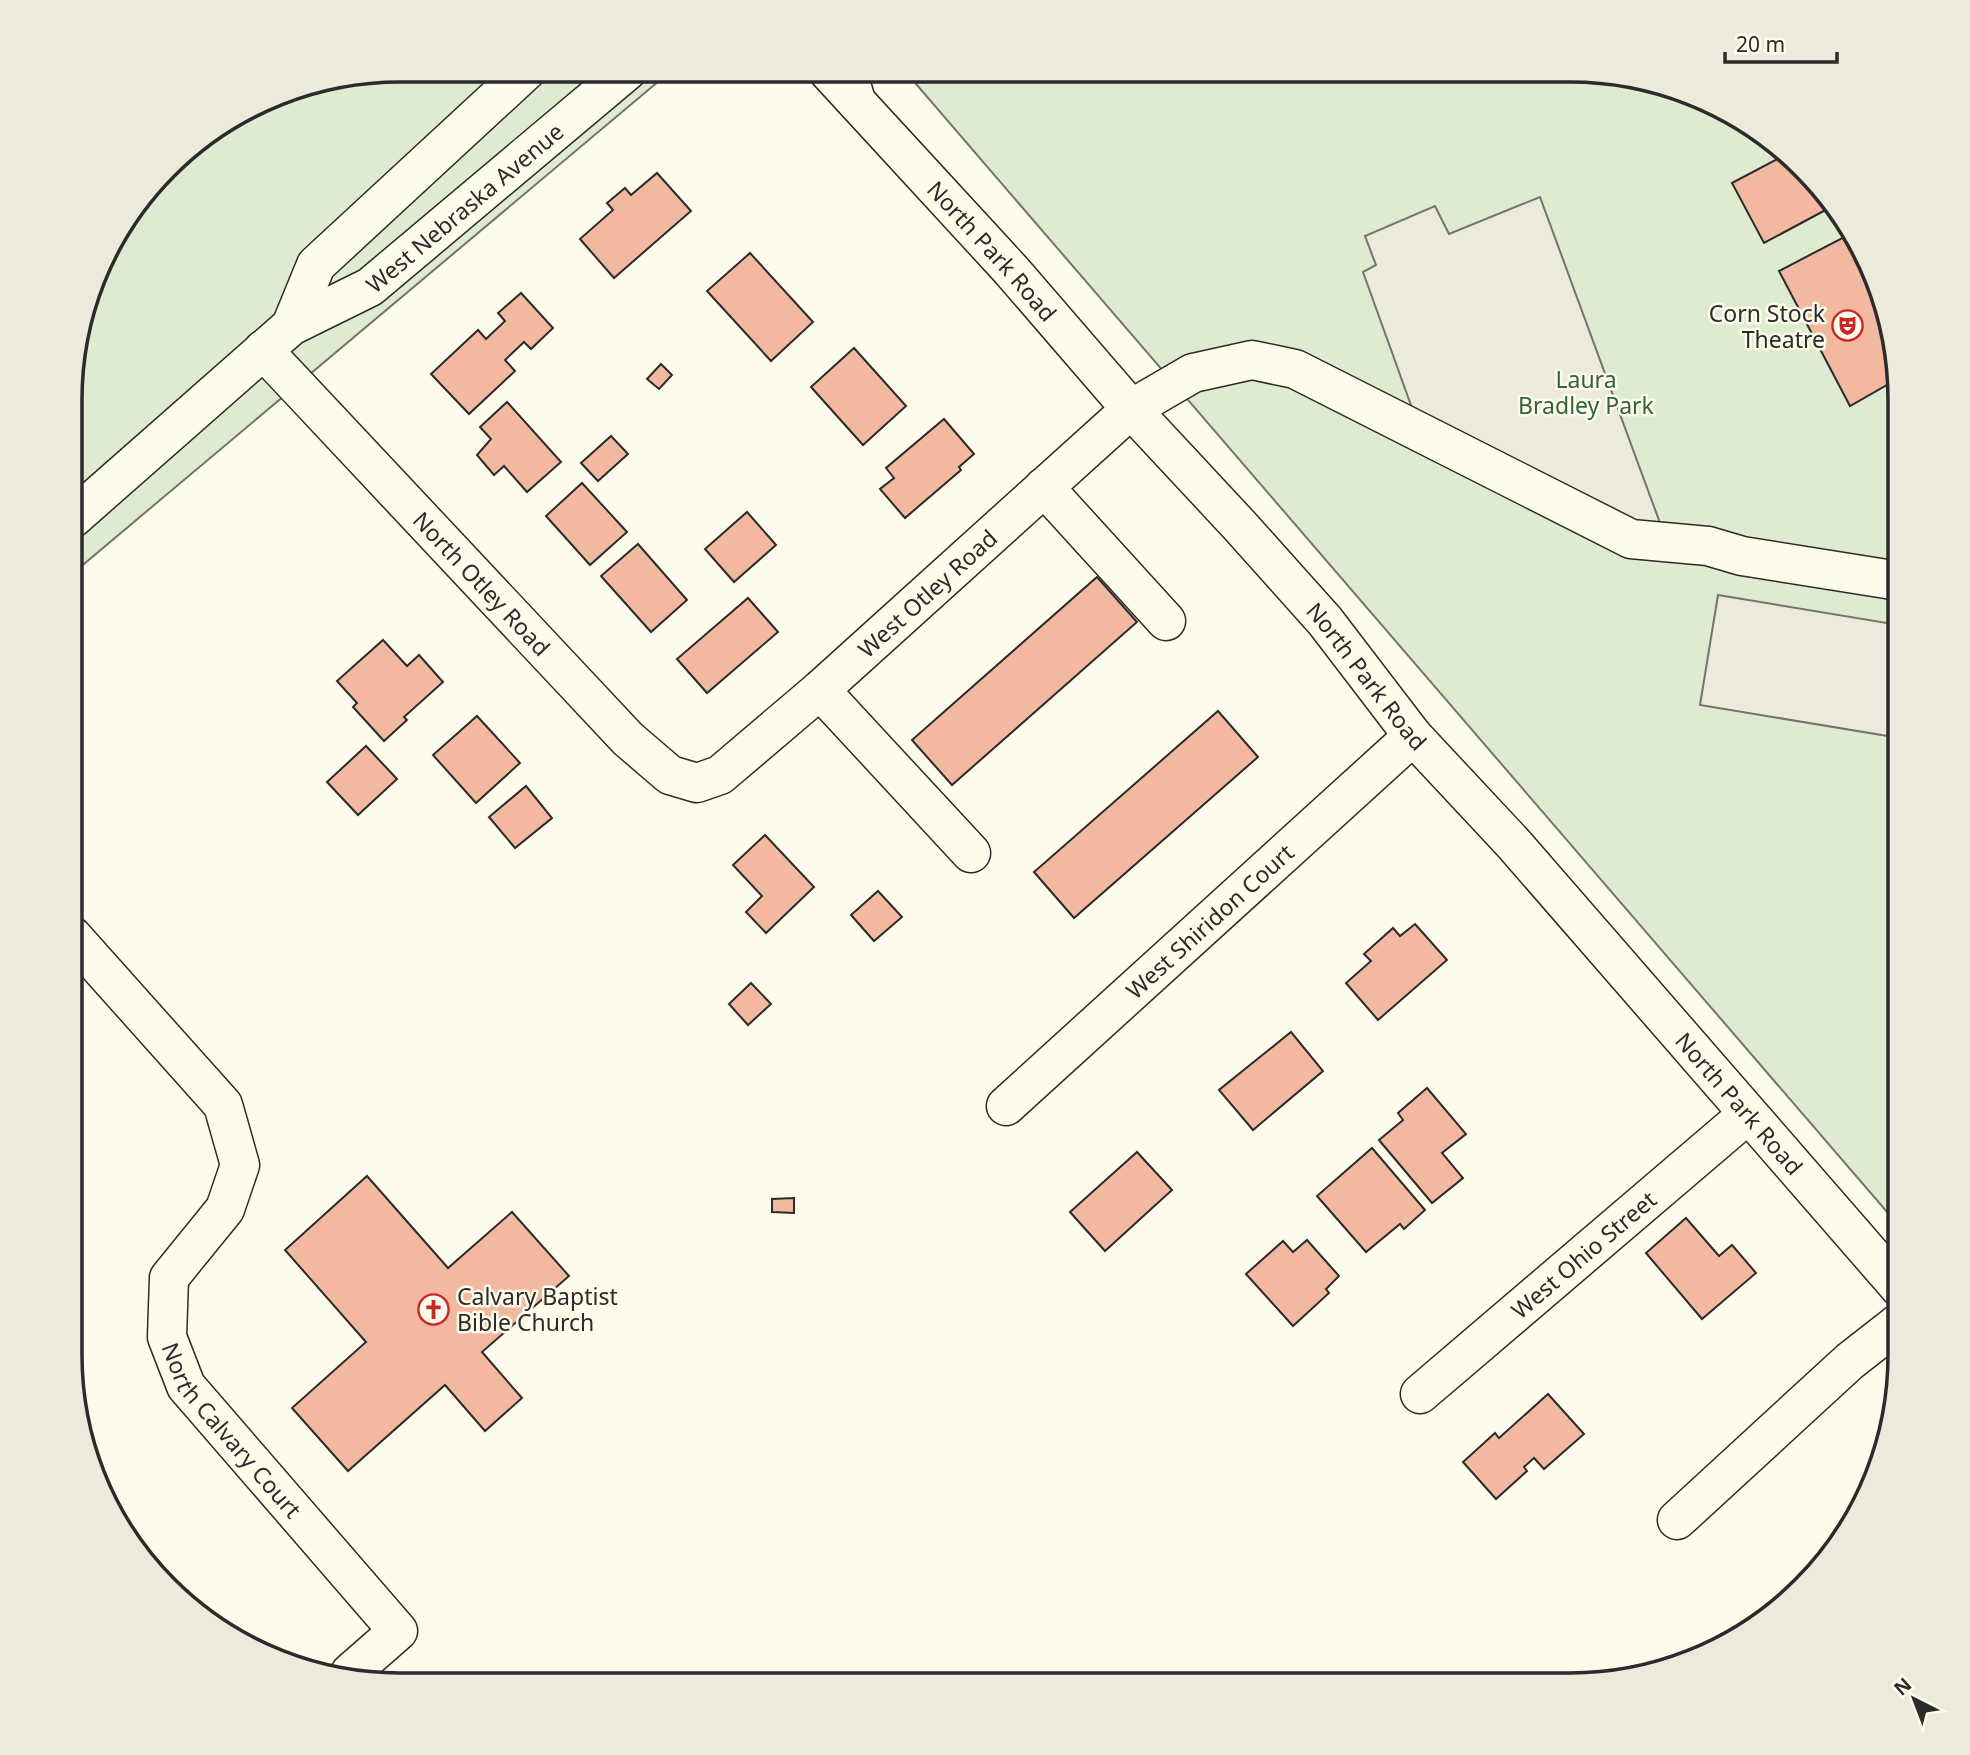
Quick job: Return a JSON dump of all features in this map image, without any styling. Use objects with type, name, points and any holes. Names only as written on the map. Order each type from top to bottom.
[{"type":"street","name":"West Nebraska Avenue","points":[[277,338],[316,265],[514,82]]},
{"type":"street","name":"West Nebraska Avenue","points":[[82,510],[277,338],[370,287],[614,82]]},
{"type":"street","name":"North Park Road","points":[[851,86],[1131,409],[1325,621],[1413,736],[1513,844],[1888,1275]]},
{"type":"street","name":"North Otley Road","points":[[277,338],[628,739],[670,775],[698,783],[720,775]]},
{"type":"street","name":"West Otley Road","points":[[720,775],[820,690],[1131,409],[1193,373],[1252,360],[1295,369],[1631,539],[1708,546],[1742,556],[1888,578]]},
{"type":"street","points":[[1044,488],[1166,621]]},
{"type":"street","points":[[820,690],[971,853]]},
{"type":"street","name":"West Shiridon Court","points":[[1006,1106],[1413,736]]},
{"type":"street","name":"North Calvary Court","points":[[82,947],[223,1105],[240,1165],[225,1209],[169,1278],[167,1337],[186,1386],[398,1631],[354,1669]]},
{"type":"street","name":"West Ohio Street","points":[[1420,1394],[1748,1114]]},
{"type":"street","points":[[1677,1520],[1850,1361],[1888,1331]]},
{"type":"green space","points":[[400,82],[658,82],[82,566],[82,400],[85,359],[93,318],[106,279],[125,241],[161,191],[191,161],[224,136],[260,115],[298,99],[338,88]]},
{"type":"green space","name":"Laura Bradley Park","points":[[914,82],[1570,82],[1611,85],[1672,99],[1729,125],[1779,161],[1809,191],[1845,241],[1864,279],[1882,338],[1887,380],[1888,1213]]},
{"type":"shaded area","points":[[1540,197],[1667,542],[1421,433],[1363,272],[1376,265],[1365,236],[1435,206],[1449,234]]},
{"type":"shaded area","points":[[1718,595],[1888,623],[1888,736],[1700,705]]},
{"type":"building","points":[[1777,159],[1795,175],[1825,211],[1764,243],[1732,183]]},
{"type":"building","points":[[657,173],[691,211],[614,278],[580,239],[613,210],[607,203],[625,188],[631,195]]},
{"type":"building","name":"Corn Stock Theatre","points":[[1843,238],[1871,298],[1882,338],[1887,385],[1850,406],[1779,271]]},
{"type":"building","points":[[750,253],[813,322],[771,361],[707,291]]},
{"type":"building","points":[[521,293],[553,328],[531,349],[524,342],[505,360],[515,371],[469,414],[431,374],[478,330],[486,339],[505,321],[498,313]]},
{"type":"building","points":[[854,348],[906,406],[863,445],[811,387]]},
{"type":"building","points":[[661,364],[672,375],[659,389],[647,379]]},
{"type":"building","points":[[507,402],[561,462],[527,492],[504,466],[494,475],[477,455],[491,439],[480,427]]},
{"type":"building","points":[[944,419],[974,454],[959,467],[961,470],[905,518],[880,489],[894,478],[886,468]]},
{"type":"building","points":[[611,436],[628,454],[598,481],[581,463]]},
{"type":"building","points":[[582,483],[627,532],[590,565],[546,516]]},
{"type":"building","points":[[747,512],[776,545],[734,582],[705,549]]},
{"type":"building","points":[[638,544],[687,600],[651,632],[601,576]]},
{"type":"building","points":[[1097,577],[1137,622],[952,785],[912,740]]},
{"type":"building","points":[[748,598],[778,632],[707,693],[677,659]]},
{"type":"building","points":[[383,640],[407,666],[419,655],[443,682],[404,717],[407,720],[384,741],[353,707],[357,703],[337,681]]},
{"type":"building","points":[[1218,711],[1258,757],[1074,918],[1034,872]]},
{"type":"building","points":[[477,716],[520,763],[476,803],[433,755]]},
{"type":"building","points":[[366,746],[397,779],[358,815],[327,782]]},
{"type":"building","points":[[526,786],[552,818],[515,848],[489,817]]},
{"type":"building","points":[[765,835],[814,887],[766,933],[746,912],[762,896],[733,865]]},
{"type":"building","points":[[878,891],[902,917],[874,941],[851,915]]},
{"type":"building","points":[[1415,924],[1447,960],[1378,1020],[1346,983],[1371,961],[1364,954],[1393,928],[1400,936]]},
{"type":"building","points":[[751,983],[771,1004],[748,1025],[729,1004]]},
{"type":"building","points":[[1291,1032],[1323,1071],[1253,1130],[1219,1090]]},
{"type":"building","points":[[1427,1088],[1466,1134],[1442,1153],[1463,1178],[1432,1203],[1379,1140],[1403,1120],[1398,1113]]},
{"type":"building","points":[[1372,1148],[1425,1210],[1404,1229],[1400,1224],[1366,1252],[1317,1196]]},
{"type":"building","points":[[1137,1152],[1172,1190],[1105,1251],[1070,1212]]},
{"type":"building","name":"Calvary Baptist Bible Church","points":[[367,1176],[448,1268],[512,1212],[569,1276],[482,1352],[522,1398],[485,1431],[445,1385],[348,1471],[292,1408],[366,1342],[285,1250]]},
{"type":"building","points":[[794,1198],[794,1213],[772,1212],[772,1199]]},
{"type":"building","points":[[1686,1218],[1719,1256],[1732,1245],[1756,1273],[1702,1319],[1646,1253]]},
{"type":"building","points":[[1307,1240],[1339,1276],[1326,1289],[1329,1293],[1293,1326],[1246,1274],[1283,1241],[1293,1252]]},
{"type":"building","points":[[1548,1394],[1584,1434],[1544,1469],[1534,1458],[1524,1467],[1527,1471],[1496,1499],[1463,1462],[1495,1433],[1499,1438]]},
{"type":"place","name":"Corn Stock Theatre","points":[[1848,326]]},
{"type":"place","name":"Calvary Baptist Bible Church","points":[[434,1309]]}]
